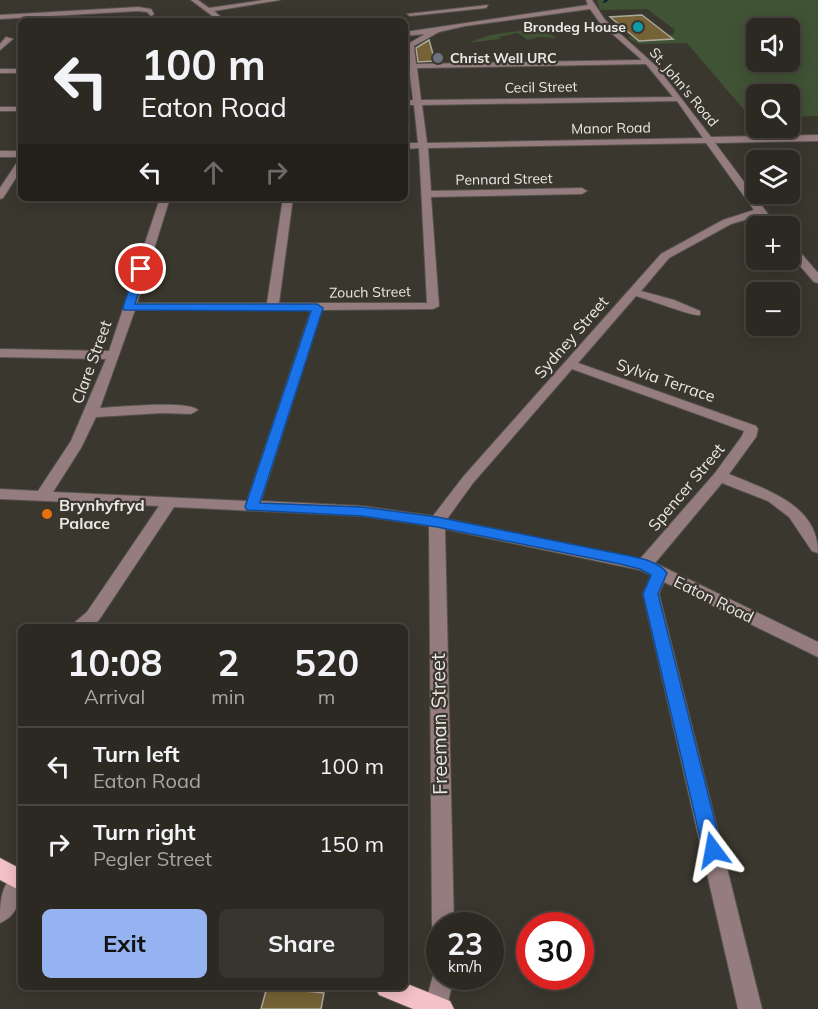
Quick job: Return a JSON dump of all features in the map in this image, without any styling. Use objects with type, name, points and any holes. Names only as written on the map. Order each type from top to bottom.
[{"type":"main road","points":[[0,868],[18,879]]},
{"type":"main road","points":[[394,990],[438,1008]]},
{"type":"street","points":[[194,0],[219,18]]},
{"type":"street","points":[[208,10],[277,0]]},
{"type":"street","points":[[421,33],[412,17],[488,7],[475,0]]},
{"type":"street","points":[[408,34],[590,4]]},
{"type":"street","name":"St. John's Road","points":[[590,4],[601,23],[648,62],[710,139],[763,216]]},
{"type":"street","points":[[0,17],[138,9],[149,10],[151,14]]},
{"type":"street","points":[[497,13],[505,18]]},
{"type":"street","points":[[408,44],[436,31]]},
{"type":"street","points":[[426,194],[423,146],[410,103],[409,65],[648,62]]},
{"type":"street","points":[[0,71],[18,71]]},
{"type":"street","name":"Cecil Street","points":[[410,103],[678,99]]},
{"type":"street","points":[[0,109],[18,109]]},
{"type":"street","points":[[807,138],[818,148]]},
{"type":"street","name":"Manor Road","points":[[408,146],[818,138]]},
{"type":"street","points":[[0,154],[18,154]]},
{"type":"street","points":[[0,196],[18,168]]},
{"type":"street","name":"Pennard Street","points":[[426,194],[582,191]]},
{"type":"street","name":"Zouch Street","points":[[128,307],[433,306],[426,194]]},
{"type":"street","name":"Clare Street","points":[[43,495],[77,443],[114,355],[164,201]]},
{"type":"street","points":[[272,308],[288,201]]},
{"type":"street","name":"Sydney Street","points":[[437,522],[468,480],[665,256],[727,222],[759,212]]},
{"type":"street","points":[[800,259],[818,280]]},
{"type":"street","points":[[633,292],[670,302],[696,313]]},
{"type":"street","points":[[252,507],[317,308]]},
{"type":"street","points":[[0,353],[114,355]]},
{"type":"street","name":"Sylvia Terrace","points":[[569,364],[751,429]]},
{"type":"street","points":[[90,413],[162,408],[191,410]]},
{"type":"street","name":"Spencer Street","points":[[652,569],[749,437],[751,429]]},
{"type":"street","points":[[720,476],[773,498],[794,513],[818,548]]},
{"type":"street","name":"Eaton Road","points":[[0,494],[362,511],[437,522],[652,569],[816,646]]},
{"type":"street","points":[[82,624],[93,616],[169,503]]},
{"type":"street","name":"Freeman Street","points":[[437,522],[442,912]]},
{"type":"street","points":[[652,569],[651,594],[750,1009]]},
{"type":"street","points":[[0,912],[18,885]]},
{"type":"street","points":[[438,1008],[441,990]]},
{"type":"green space","points":[[597,0],[818,0],[818,116],[800,117],[800,84],[746,84],[746,112],[687,43],[639,44],[628,38],[631,36],[637,41],[672,38],[669,35],[673,35],[675,30],[647,9],[600,10]]},
{"type":"green space","points":[[546,27],[542,30],[557,38],[539,37],[528,40],[518,33],[499,37],[500,39],[468,43],[490,35]]},
{"type":"building","name":"Brondeg House","points":[[642,15],[673,39],[639,41],[610,17]]},
{"type":"building","points":[[429,40],[435,61],[418,62],[416,48]]},
{"type":"building","points":[[266,990],[324,993],[321,1009],[261,1009]]},
{"type":"place","name":"Brondeg House","points":[[638,27]]},
{"type":"place","name":"Christ Well URC","points":[[438,58]]},
{"type":"place","name":"Brynhyfryd Palace","points":[[47,514]]},
{"type":"route","points":[[141,269],[128,307],[317,308],[252,507],[362,511],[437,522],[620,559],[644,565],[660,573],[651,594],[713,850]]}]
